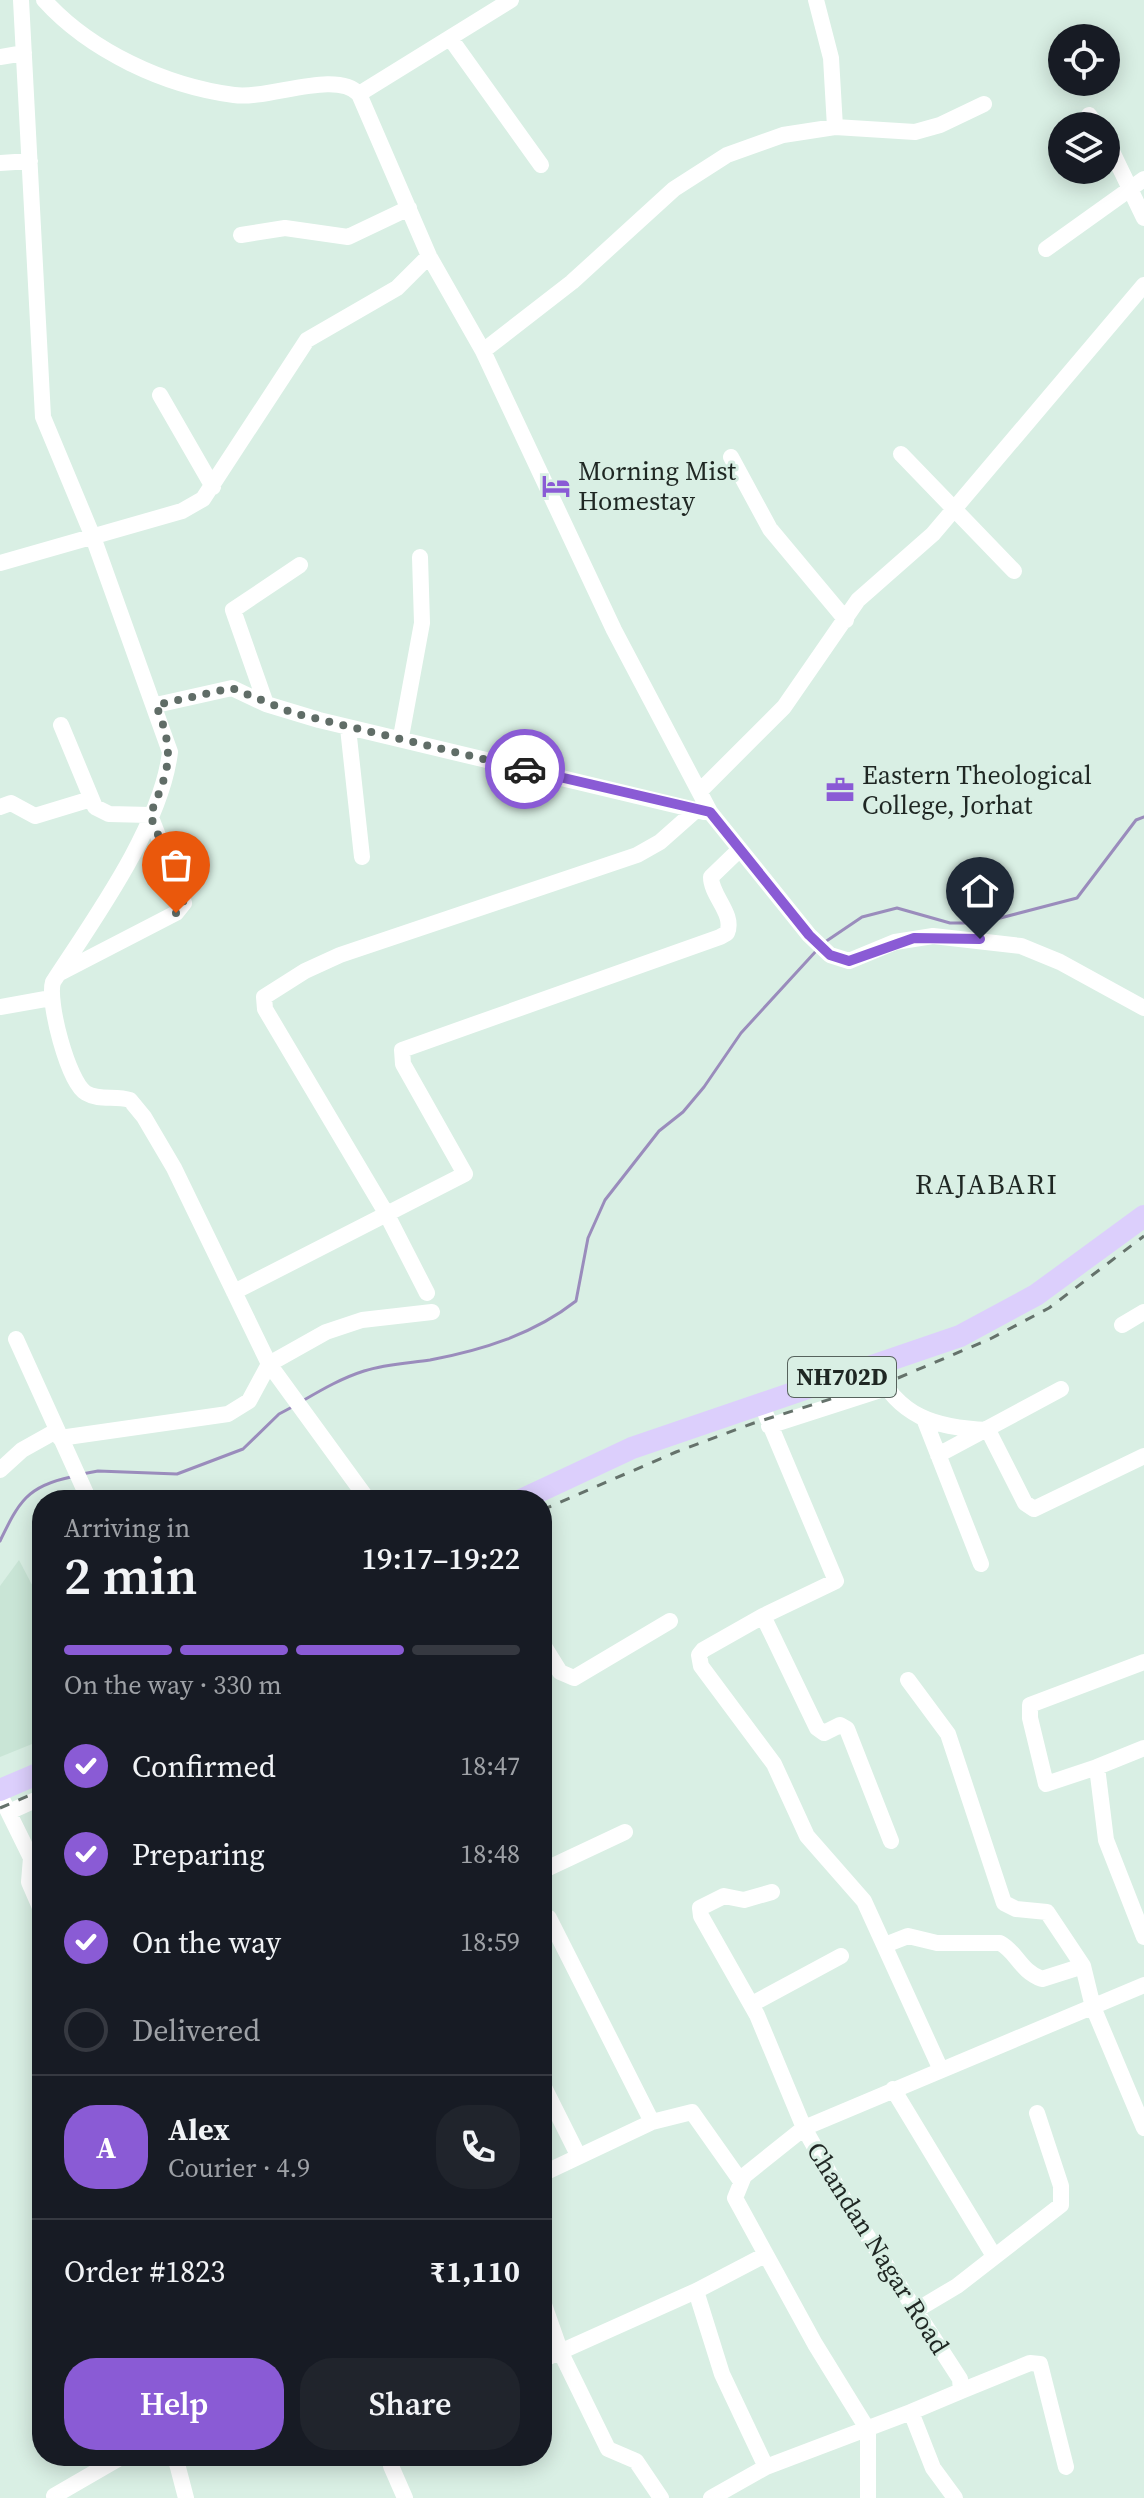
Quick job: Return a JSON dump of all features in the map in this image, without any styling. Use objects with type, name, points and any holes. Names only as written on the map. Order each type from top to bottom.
[{"type":"highway","name":"NH702D","points":[[542,1490],[632,1448],[874,1367],[996,1320],[1091,1257],[1144,1216]]},
{"type":"highway","points":[[0,1792],[32,1777]]},
{"type":"street","points":[[21,0],[43,417],[93,537],[156,705],[170,752],[164,781],[150,815],[118,881],[59,974],[51,998],[74,1081],[90,1095],[124,1098],[136,1106],[174,1168],[269,1364],[360,1490]]},
{"type":"street","points":[[44,0],[92,44],[116,57],[193,86],[237,96],[259,96],[342,83],[359,94],[429,256],[483,351],[614,630],[700,791],[702,812]]},
{"type":"street","points":[[359,94],[511,0]]},
{"type":"street","points":[[816,0],[831,58],[835,127]]},
{"type":"street","points":[[450,38],[541,165]]},
{"type":"street","points":[[0,57],[24,53]]},
{"type":"street","points":[[483,351],[572,282],[696,172],[751,145],[835,127],[915,132],[940,125],[984,104]]},
{"type":"street","points":[[0,163],[30,161]]},
{"type":"street","points":[[1120,168],[1144,218]]},
{"type":"street","points":[[1046,249],[1144,179]]},
{"type":"street","points":[[241,235],[285,228],[348,237],[409,208]]},
{"type":"street","points":[[0,563],[182,511],[203,499],[307,340],[397,288],[429,256]]},
{"type":"street","points":[[700,791],[784,707],[858,600],[914,554],[954,510],[1144,285]]},
{"type":"street","points":[[160,395],[213,487]]},
{"type":"street","points":[[901,454],[1014,571]]},
{"type":"street","points":[[731,457],[760,514],[846,620]]},
{"type":"street","points":[[401,737],[422,623],[420,557]]},
{"type":"street","points":[[266,704],[233,610],[300,565]]},
{"type":"street","points":[[156,705],[232,688],[266,704],[348,728],[401,737],[702,812],[830,955],[849,961],[895,942],[933,936],[1005,943],[1060,962],[1144,1008]]},
{"type":"street","points":[[61,725],[91,799],[104,813],[150,815]]},
{"type":"street","points":[[348,728],[362,857]]},
{"type":"street","points":[[0,807],[11,803],[35,816],[91,799]]},
{"type":"street","points":[[427,1293],[386,1213],[265,1009],[264,997],[305,971],[340,955],[637,855],[702,812]]},
{"type":"street","points":[[59,974],[182,907],[184,898],[150,815]]},
{"type":"street","points":[[234,1292],[465,1174],[403,1064],[402,1050],[727,933],[728,920],[712,888],[711,877],[739,850]]},
{"type":"street","points":[[0,1007],[51,998]]},
{"type":"street","points":[[0,1470],[22,1450],[60,1440],[228,1414],[249,1401],[269,1364],[349,1323],[432,1312]]},
{"type":"street","points":[[1122,1325],[1144,1312]]},
{"type":"street","points":[[16,1339],[84,1490]]},
{"type":"street","points":[[874,1367],[887,1388],[925,1421],[981,1564]]},
{"type":"street","points":[[769,1426],[887,1388]]},
{"type":"street","points":[[938,1455],[1061,1389]]},
{"type":"street","points":[[761,1403],[836,1581],[763,1616],[703,1650],[699,1655],[701,1666],[774,1764],[807,1836],[858,1891],[941,2070]]},
{"type":"street","points":[[925,1421],[988,1430]]},
{"type":"street","points":[[988,1430],[1025,1503],[1034,1509],[1144,1456]]},
{"type":"street","points":[[763,1616],[817,1728],[824,1733],[840,1725],[847,1729],[891,1841]]},
{"type":"street","points":[[552,1659],[560,1672],[574,1678],[670,1621]]},
{"type":"street","points":[[1144,1662],[1030,1705],[1030,1718],[1046,1784],[1144,1748]]},
{"type":"street","points":[[908,1680],[948,1734],[1004,1903],[1016,1909],[1047,1912],[1083,1966],[1093,2007],[1144,2128]]},
{"type":"street","points":[[1097,1767],[1106,1840],[1144,1937]]},
{"type":"street","points":[[0,1792],[32,1860]]},
{"type":"street","points":[[9,1812],[32,1802]]},
{"type":"street","points":[[552,1866],[625,1832]]},
{"type":"street","points":[[32,1867],[29,1882],[32,1889]]},
{"type":"street","points":[[772,1892],[744,1900],[724,1896],[700,1908],[701,1916],[752,2004],[804,2128],[775,2147],[740,2180],[736,2189],[738,2207],[868,2430],[868,2498]]},
{"type":"street","points":[[552,1930],[652,2122]]},
{"type":"street","points":[[885,1945],[908,1936],[937,1943],[1000,1943],[1009,1948],[1020,1965],[1042,1979],[1083,1966]]},
{"type":"street","points":[[752,2004],[841,1956]]},
{"type":"street","name":"Chandan Nagar Road","points":[[961,2391],[960,2379],[804,2128],[1144,1985]]},
{"type":"street","points":[[893,2089],[994,2256]]},
{"type":"street","points":[[552,2103],[578,2155]]},
{"type":"street","points":[[552,2169],[652,2122],[692,2112],[740,2180]]},
{"type":"street","points":[[915,2311],[957,2286],[1057,2209],[1063,2199],[1037,2113]]},
{"type":"street","points":[[552,2356],[696,2291],[765,2255]]},
{"type":"street","points":[[696,2291],[722,2374],[766,2467]]},
{"type":"street","points":[[552,2327],[561,2353],[608,2449],[636,2461],[661,2498]]},
{"type":"street","points":[[711,2498],[766,2467],[868,2430],[1030,2363],[1040,2364],[1066,2467]]},
{"type":"street","points":[[911,2412],[933,2468],[955,2498]]},
{"type":"street","points":[[54,2496],[106,2466]]},
{"type":"street","points":[[178,2466],[186,2498]]},
{"type":"street","points":[[391,2466],[405,2498]]},
{"type":"shaded area","points":[[19,1560],[32,1585],[32,1744],[0,1757],[0,1586]]},
{"type":"waterway","points":[[825,942],[862,917],[897,908],[950,923],[981,923],[1077,898],[1136,820],[1144,817]]},
{"type":"waterway","points":[[304,1400],[364,1371],[488,1346],[543,1323],[576,1301],[588,1238],[605,1200],[659,1131],[683,1112],[704,1087],[741,1033],[817,950]]},
{"type":"waterway","points":[[82,1474],[98,1471],[177,1474],[243,1449],[279,1414],[294,1406]]},
{"type":"waterway","points":[[36,1490],[71,1477]]},
{"type":"waterway","points":[[0,1541],[19,1506],[32,1493]]},
{"type":"railway","points":[[552,1506],[676,1452],[754,1423],[898,1378],[990,1339],[1049,1308],[1144,1236]]},
{"type":"railway","points":[[0,1808],[32,1794]]},
{"type":"way so far","points":[[176,913],[182,907],[184,898],[150,815],[169,766],[170,752],[168,735],[156,705],[232,688],[293,713],[525,769]]},
{"type":"place","name":"Morning Mist Homestay","points":[[556,486]]},
{"type":"place","name":"Eastern Theological College, Jorhat","points":[[840,790]]},
{"type":"district","name":"RAJABARI","points":[[987,1184]]},
{"type":"route","points":[[525,769],[695,811],[710,812],[809,935],[830,955],[840,959],[849,961],[895,942],[914,938],[955,936],[980,939]]}]
